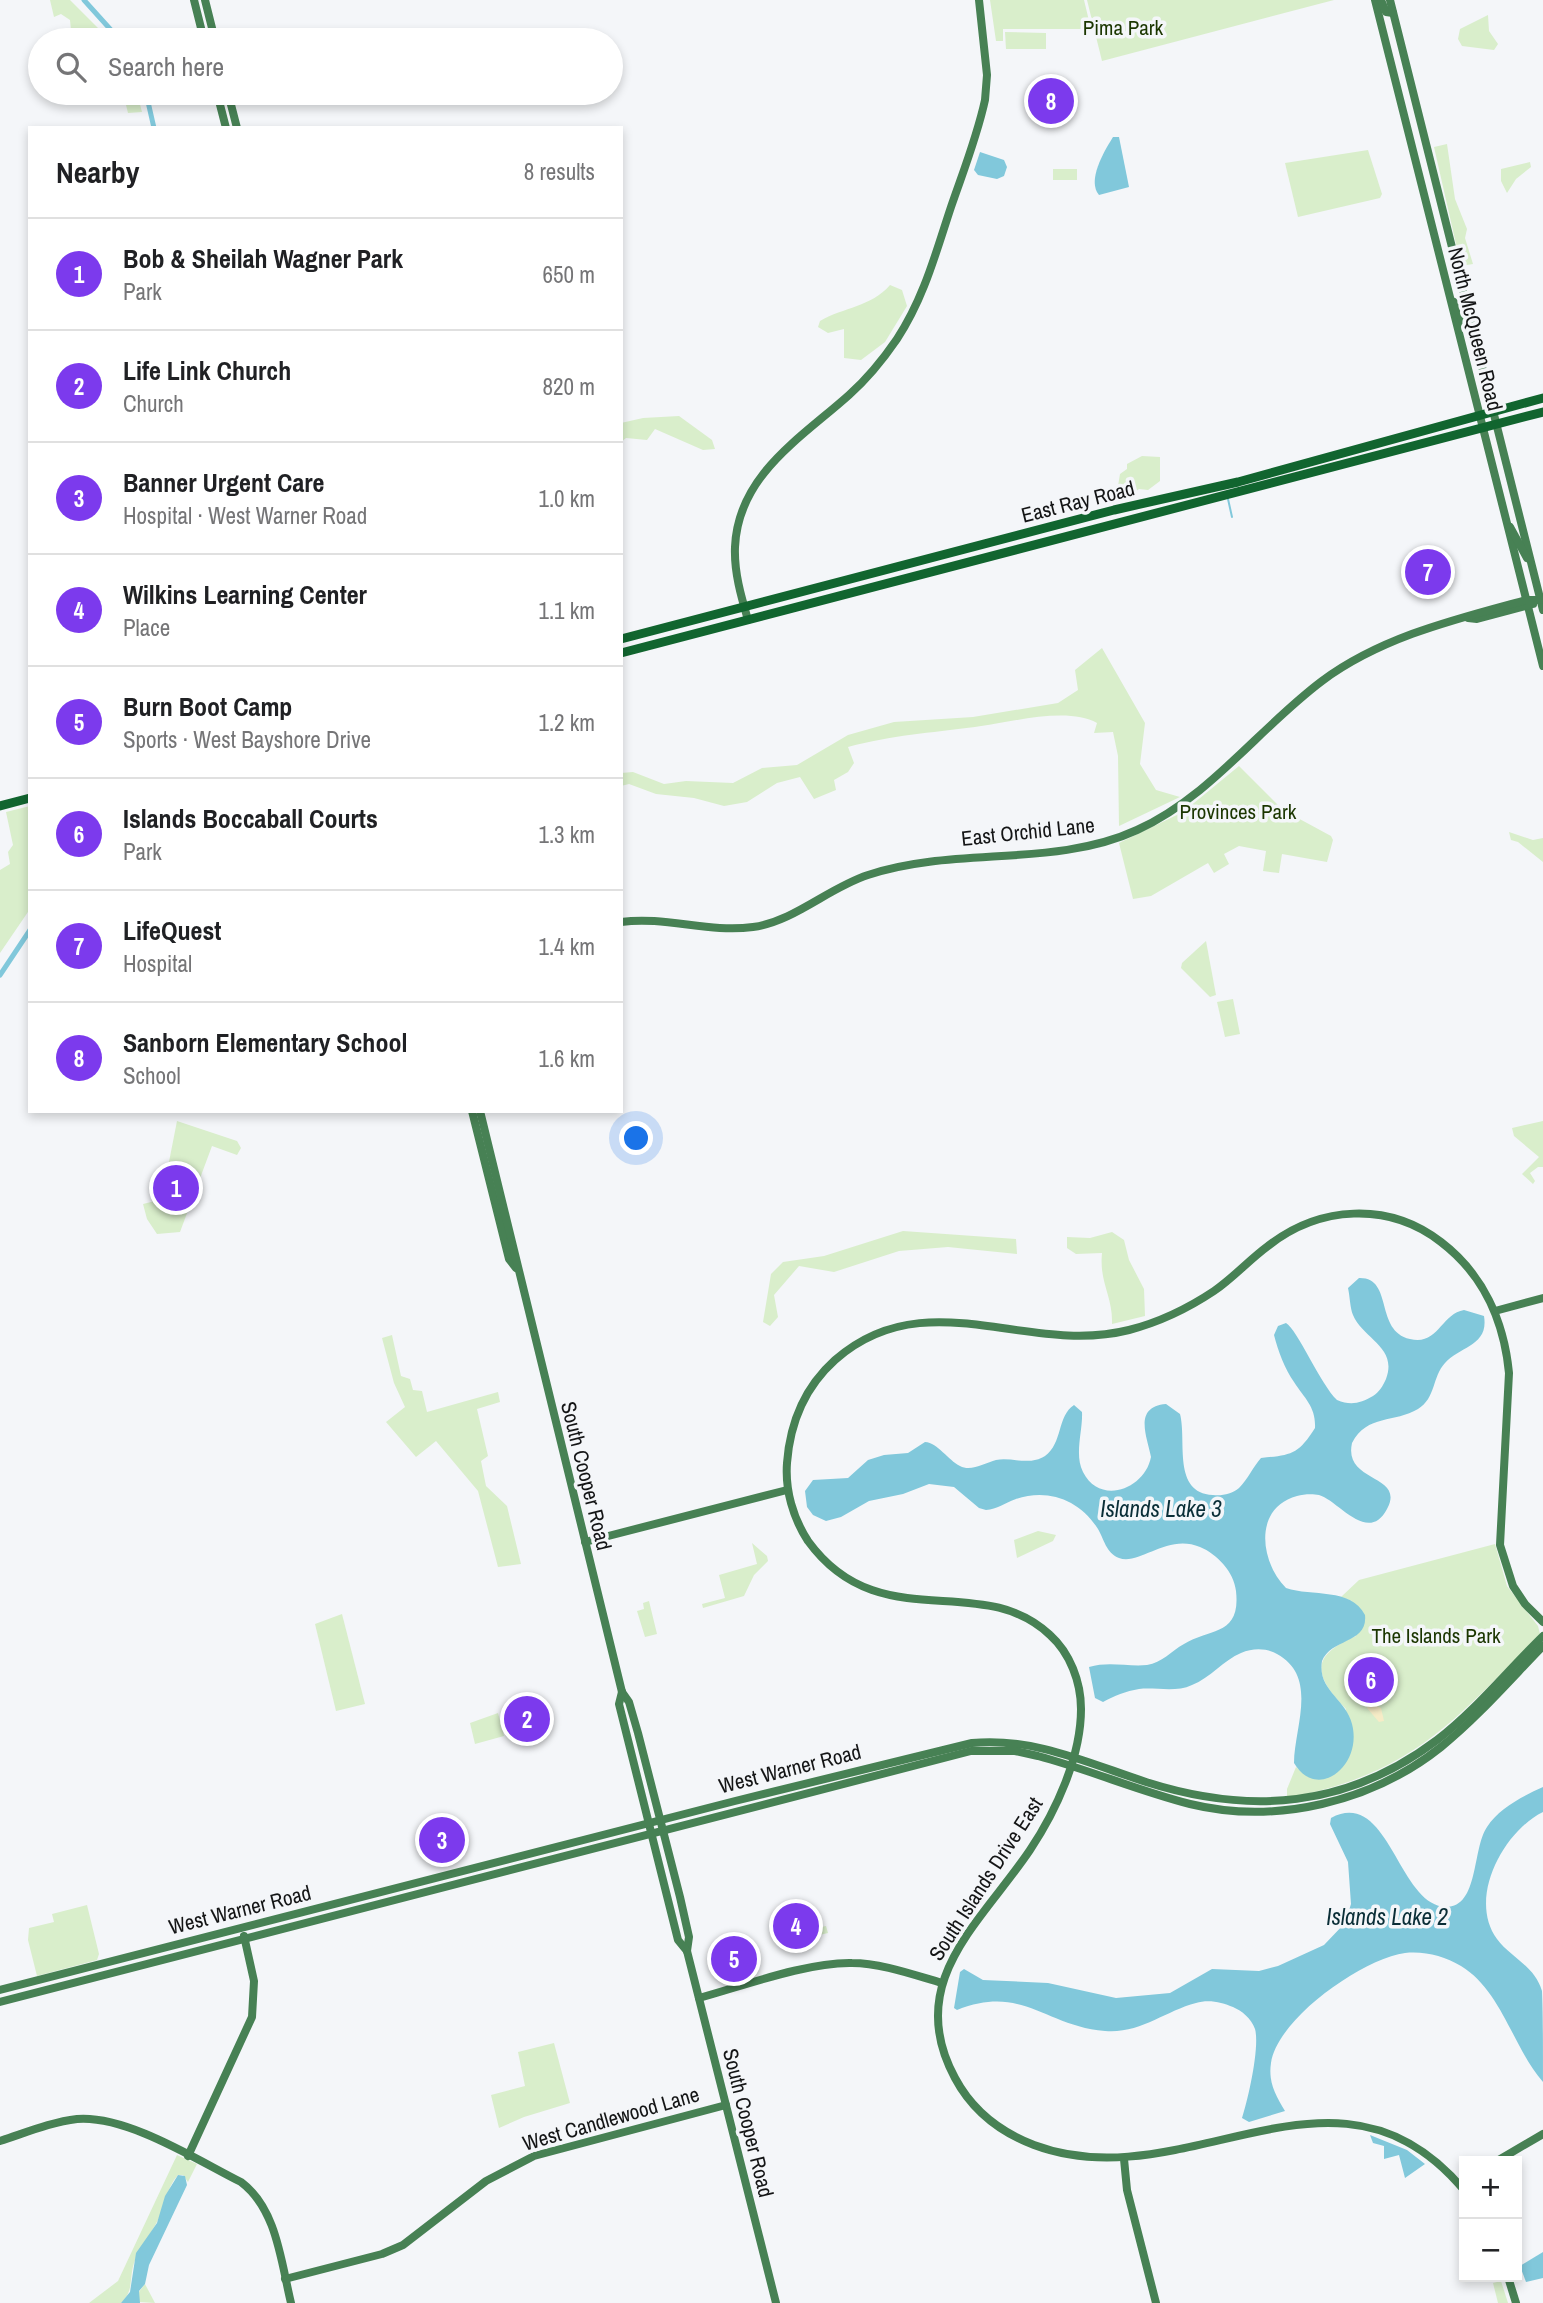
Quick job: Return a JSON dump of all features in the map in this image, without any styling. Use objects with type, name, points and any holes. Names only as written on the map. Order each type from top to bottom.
[{"type":"main road","points":[[194,0],[201,28]]},
{"type":"main road","points":[[205,0],[212,28]]},
{"type":"main road","points":[[748,620],[737,577],[735,547],[743,509],[753,487],[779,454],[851,393],[878,363],[898,338],[925,287],[985,100],[987,75],[979,0]]},
{"type":"main road","name":"North McQueen Road","points":[[1375,0],[1477,414],[1543,666]]},
{"type":"main road","points":[[1381,0],[1386,12],[1393,13]]},
{"type":"main road","name":"North McQueen Road","points":[[1390,0],[1543,610]]},
{"type":"main road","points":[[220,105],[225,126]]},
{"type":"main road","points":[[231,105],[236,126]]},
{"type":"main road","points":[[1445,284],[1464,324],[1470,326]]},
{"type":"main road","name":"East Ray Road","points":[[623,638],[1543,398]]},
{"type":"main road","name":"East Ray Road","points":[[623,652],[1117,522],[1349,465],[1543,412]]},
{"type":"main road","points":[[1349,465],[1400,437]]},
{"type":"main road","points":[[1507,526],[1513,530],[1531,564]]},
{"type":"main road","name":"East Orchid Lane","points":[[623,922],[660,920],[714,929],[756,927],[782,919],[864,876],[908,864],[1071,849],[1118,838],[1159,819],[1205,788],[1287,711],[1346,664],[1402,638],[1540,600]]},
{"type":"main road","points":[[0,806],[28,799]]},
{"type":"main road","name":"South Cooper Road","points":[[473,1113],[484,1142],[517,1257],[516,1268],[622,1692],[629,1702],[690,1937],[687,1951]]},
{"type":"main road","name":"South Cooper Road","points":[[480,1113],[484,1142]]},
{"type":"main road","name":"South Islands Drive East","points":[[1459,2181],[1434,2158],[1402,2138],[1363,2125],[1314,2122],[1124,2159],[1085,2158],[1042,2148],[1003,2130],[974,2106],[958,2083],[942,2048],[939,2013],[942,1983],[956,1949],[1041,1833],[1071,1761],[1080,1726],[1081,1699],[1071,1664],[1050,1635],[1010,1609],[977,1602],[892,1595],[853,1582],[827,1563],[805,1536],[787,1490],[787,1457],[794,1420],[817,1377],[843,1353],[881,1331],[923,1321],[946,1320],[1079,1336],[1124,1331],[1162,1319],[1209,1295],[1286,1233],[1305,1222],[1347,1213],[1394,1218],[1433,1236],[1475,1275],[1495,1311],[1507,1353],[1509,1373],[1500,1519],[1501,1551],[1515,1589],[1543,1622]]},
{"type":"main road","points":[[1495,1311],[1543,1298]]},
{"type":"main road","points":[[584,1542],[787,1490]]},
{"type":"main road","name":"West Warner Road","points":[[0,2002],[971,1751],[1015,1751],[1071,1761],[1205,1799],[1257,1803],[1303,1799],[1334,1792],[1381,1774],[1438,1739],[1543,1636]]},
{"type":"main road","name":"West Warner Road","points":[[0,1990],[648,1823],[972,1743],[1016,1742],[1204,1807],[1281,1810],[1328,1802],[1384,1782],[1436,1751],[1543,1646]]},
{"type":"main road","name":"South Cooper Road","points":[[622,1692],[619,1704],[651,1835],[678,1940],[687,1951],[776,2303]]},
{"type":"main road","points":[[787,1788],[790,1798]]},
{"type":"main road","points":[[499,1862],[503,1873]]},
{"type":"main road","points":[[188,2156],[252,2017],[254,1981],[242,1928]]},
{"type":"main road","points":[[699,1998],[844,1963],[868,1964],[942,1983]]},
{"type":"main road","name":"West Candlewood Lane","points":[[285,2278],[394,2249],[425,2230],[486,2180],[534,2156],[726,2105]]},
{"type":"main road","points":[[0,2141],[67,2121],[101,2120],[122,2126],[188,2156],[252,2190],[268,2215],[291,2303]]},
{"type":"main road","points":[[1506,2156],[1543,2134]]},
{"type":"main road","points":[[1124,2159],[1127,2190],[1156,2303]]},
{"type":"main road","points":[[1510,2282],[1516,2303]]},
{"type":"green space","points":[[50,0],[70,0],[98,28],[71,28],[70,20],[61,14],[54,17]]},
{"type":"green space","points":[[990,0],[1084,0],[1091,29],[1003,29],[1003,41],[996,41]]},
{"type":"green space","name":"Pima Park","points":[[1087,0],[1334,0],[1102,61]]},
{"type":"green space","points":[[1488,15],[1489,31],[1498,44],[1494,50],[1462,46],[1458,39],[1460,29]]},
{"type":"green space","points":[[1005,32],[1046,33],[1046,49],[1006,49]]},
{"type":"green space","points":[[126,105],[140,105],[142,112],[128,113]]},
{"type":"green space","points":[[1447,144],[1455,199],[1467,229],[1465,238],[1473,264],[1461,266],[1434,147]]},
{"type":"green space","points":[[1368,150],[1382,194],[1380,198],[1298,217],[1285,163]]},
{"type":"green space","points":[[1530,162],[1531,167],[1516,179],[1507,193],[1501,181],[1501,169]]},
{"type":"green space","points":[[1053,169],[1077,169],[1077,180],[1053,180]]},
{"type":"green space","points":[[890,285],[902,290],[907,306],[885,342],[861,360],[844,358],[844,329],[828,333],[818,327],[820,321],[874,298]]},
{"type":"green space","points":[[679,416],[712,440],[715,449],[703,450],[655,429],[647,440],[626,438],[623,440],[623,423],[643,418]]},
{"type":"green space","points":[[1142,456],[1160,457],[1160,481],[1148,490],[1139,489],[1131,495],[1123,493],[1118,486],[1120,474],[1127,469],[1127,464]]},
{"type":"green space","points":[[1102,648],[1145,723],[1140,764],[1156,790],[1180,797],[1119,826],[1118,756],[1113,732],[1094,733],[1097,723],[1070,716],[1037,717],[848,747],[854,763],[848,772],[834,780],[836,790],[814,799],[800,777],[777,783],[747,802],[724,806],[694,798],[656,794],[629,784],[623,786],[623,773],[633,772],[664,784],[686,781],[733,783],[762,768],[797,765],[848,735],[894,722],[973,717],[1058,703],[1078,690],[1075,670]]},
{"type":"green space","name":"Provinces Park","points":[[1239,766],[1283,810],[1331,836],[1333,840],[1327,862],[1282,854],[1279,873],[1263,871],[1266,851],[1239,846],[1224,854],[1229,864],[1214,873],[1208,863],[1151,896],[1133,899],[1119,843],[1183,812]]},
{"type":"green space","points":[[28,806],[28,912],[0,953],[0,870],[10,864],[8,852],[13,845],[6,812]]},
{"type":"green space","points":[[1509,832],[1533,840],[1543,838],[1543,862],[1518,842],[1511,840]]},
{"type":"green space","points":[[1206,941],[1216,995],[1210,997],[1181,968],[1182,963]]},
{"type":"green space","points":[[1233,999],[1240,1034],[1225,1037],[1217,1002]]},
{"type":"green space","points":[[177,1121],[237,1141],[241,1148],[237,1155],[212,1146],[180,1232],[157,1234],[147,1219],[143,1204],[159,1200],[153,1176],[167,1172]]},
{"type":"green space","points":[[1543,1121],[1543,1167],[1530,1173],[1535,1181],[1533,1184],[1522,1174],[1539,1157],[1514,1136],[1512,1128]]},
{"type":"green space","points":[[903,1231],[1016,1239],[1017,1254],[948,1247],[899,1251],[834,1272],[799,1266],[774,1295],[778,1317],[770,1326],[763,1322],[771,1274],[783,1262],[824,1256]]},
{"type":"green space","points":[[1112,1232],[1124,1240],[1129,1260],[1144,1289],[1145,1316],[1112,1324],[1102,1273],[1102,1253],[1076,1254],[1067,1248],[1067,1237],[1090,1238]]},
{"type":"green space","points":[[392,1335],[401,1376],[410,1379],[413,1390],[422,1391],[427,1412],[498,1392],[500,1402],[477,1409],[488,1456],[481,1461],[486,1486],[507,1506],[521,1564],[498,1567],[478,1491],[436,1441],[416,1457],[386,1422],[405,1407],[394,1383],[382,1338]]},
{"type":"green space","points":[[1038,1531],[1056,1535],[1053,1541],[1017,1558],[1014,1540]]},
{"type":"green space","points":[[752,1543],[767,1556],[768,1561],[754,1575],[744,1596],[703,1608],[702,1604],[725,1598],[719,1575],[757,1564]]},
{"type":"green space","name":"The Islands Park","points":[[1495,1544],[1507,1586],[1538,1626],[1540,1634],[1455,1718],[1400,1759],[1331,1788],[1287,1798],[1287,1789],[1296,1767],[1307,1776],[1322,1778],[1346,1709],[1327,1686],[1321,1668],[1330,1651],[1356,1636],[1352,1601],[1341,1597],[1359,1580]]},
{"type":"green space","points":[[649,1601],[657,1634],[645,1637],[637,1611],[644,1609],[643,1603]]},
{"type":"green space","points":[[342,1614],[365,1704],[336,1711],[315,1624]]},
{"type":"green space","points":[[498,1713],[504,1736],[475,1744],[470,1723]]},
{"type":"green space","points":[[87,1905],[99,1954],[97,1960],[37,1976],[28,1940],[29,1928],[54,1922],[52,1914]]},
{"type":"green space","points":[[826,1926],[828,1933],[803,1939],[801,1931]]},
{"type":"green space","points":[[554,2043],[570,2103],[499,2128],[491,2095],[525,2086],[518,2052]]},
{"type":"green space","points":[[177,2155],[197,2164],[188,2182],[183,2175],[178,2175],[171,2185],[158,2220],[134,2263],[128,2294],[121,2303],[89,2303],[118,2281]]},
{"type":"green space","points":[[1501,2282],[1508,2303],[1498,2303],[1493,2283]]},
{"type":"green space","points":[[145,2284],[155,2303],[139,2302],[138,2293]]},
{"type":"sand","points":[[1369,1702],[1381,1708],[1384,1721],[1379,1722],[1367,1708]]},
{"type":"water","points":[[1113,137],[1119,137],[1129,187],[1099,195],[1096,175]]},
{"type":"water","points":[[980,152],[1004,160],[1007,167],[1004,176],[997,179],[978,175],[974,170]]},
{"type":"water","name":"Islands Lake 3","points":[[1359,1278],[1370,1280],[1377,1286],[1392,1326],[1399,1334],[1410,1339],[1427,1338],[1450,1317],[1464,1310],[1484,1316],[1484,1326],[1478,1340],[1445,1363],[1424,1404],[1409,1413],[1365,1427],[1352,1443],[1352,1456],[1356,1465],[1382,1483],[1391,1498],[1379,1519],[1371,1523],[1362,1522],[1327,1499],[1308,1494],[1283,1502],[1273,1512],[1267,1524],[1266,1551],[1277,1577],[1286,1588],[1330,1594],[1350,1600],[1359,1606],[1365,1615],[1361,1631],[1333,1648],[1322,1661],[1324,1680],[1349,1715],[1354,1739],[1345,1765],[1336,1774],[1325,1779],[1314,1779],[1304,1774],[1294,1763],[1301,1689],[1290,1664],[1273,1652],[1259,1649],[1241,1653],[1199,1682],[1186,1687],[1139,1689],[1103,1702],[1095,1698],[1089,1667],[1104,1664],[1152,1664],[1184,1644],[1229,1623],[1236,1606],[1235,1584],[1224,1564],[1206,1550],[1188,1544],[1176,1544],[1135,1558],[1119,1558],[1108,1549],[1091,1519],[1073,1504],[1051,1496],[1028,1496],[986,1510],[979,1508],[954,1487],[929,1484],[903,1494],[869,1501],[841,1517],[826,1521],[813,1515],[807,1507],[805,1491],[813,1480],[848,1478],[868,1460],[884,1455],[908,1453],[925,1442],[934,1445],[964,1468],[973,1468],[996,1460],[1039,1459],[1051,1451],[1065,1416],[1074,1405],[1082,1412],[1080,1465],[1091,1482],[1100,1488],[1110,1491],[1121,1489],[1140,1478],[1151,1457],[1145,1432],[1146,1417],[1156,1406],[1166,1404],[1180,1414],[1186,1476],[1192,1485],[1200,1492],[1213,1495],[1230,1493],[1242,1484],[1261,1458],[1293,1452],[1304,1444],[1315,1428],[1312,1409],[1291,1377],[1280,1353],[1274,1335],[1278,1326],[1286,1323],[1291,1327],[1337,1400],[1347,1403],[1360,1402],[1373,1396],[1382,1386],[1386,1379],[1387,1359],[1378,1344],[1358,1323],[1351,1309],[1348,1288]]},
{"type":"water","name":"Islands Lake 2","points":[[1543,1787],[1543,1812],[1515,1834],[1503,1850],[1488,1886],[1486,1905],[1489,1923],[1497,1939],[1528,1968],[1542,1991],[1543,2082],[1487,1990],[1455,1962],[1427,1954],[1405,1953],[1367,1967],[1345,1979],[1305,2010],[1288,2028],[1271,2063],[1272,2083],[1285,2111],[1249,2122],[1242,2118],[1255,2060],[1255,2029],[1246,2015],[1229,2005],[1201,2002],[1141,2026],[1118,2031],[1084,2028],[1017,2004],[980,2003],[957,2010],[954,2008],[960,1972],[964,1969],[983,1980],[1048,1983],[1116,1998],[1170,1993],[1212,1969],[1259,1971],[1278,1966],[1324,1945],[1345,1923],[1351,1904],[1348,1862],[1330,1824],[1331,1818],[1351,1813],[1367,1819],[1380,1832],[1416,1888],[1430,1902],[1446,1907],[1457,1904],[1470,1887],[1482,1837],[1492,1820],[1505,1808]]},
{"type":"water","points":[[1370,2135],[1407,2150],[1425,2164],[1405,2178],[1399,2155],[1384,2159],[1384,2146],[1373,2143]]},
{"type":"water","points":[[178,2175],[185,2176],[187,2185],[149,2265],[145,2284],[139,2291],[140,2303],[121,2303],[130,2292],[136,2253],[157,2223],[165,2196]]},
{"type":"water","points":[[1543,2252],[1543,2278],[1526,2282],[1522,2265]]},
{"type":"waterway","points":[[84,0],[109,28]]},
{"type":"waterway","points":[[149,105],[154,126]]},
{"type":"waterway","points":[[1228,499],[1232,517]]},
{"type":"waterway","points":[[0,975],[28,933]]},
{"type":"place","name":"Sanborn Elementary School","points":[[1051,101]]},
{"type":"place","name":"LifeQuest","points":[[1428,572]]},
{"type":"place","name":"Bob & Sheilah Wagner Park","points":[[176,1188]]},
{"type":"place","name":"Islands Boccaball Courts","points":[[1371,1680]]},
{"type":"place","name":"Life Link Church","points":[[527,1719]]},
{"type":"place","name":"Banner Urgent Care","points":[[442,1840]]},
{"type":"place","name":"Wilkins Learning Center","points":[[796,1926]]},
{"type":"place","name":"Burn Boot Camp","points":[[734,1959]]}]
